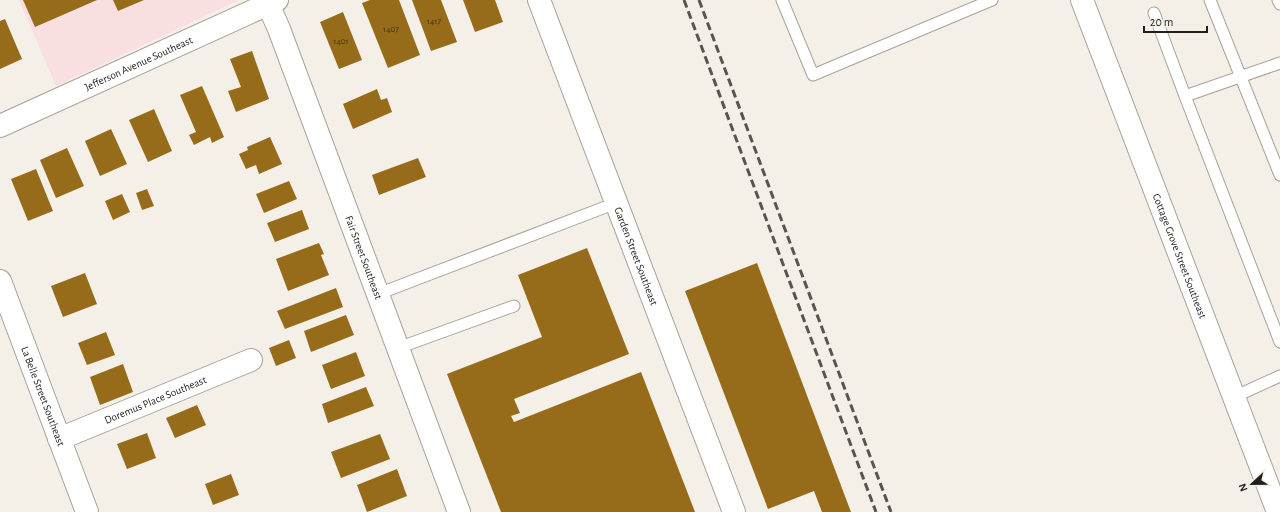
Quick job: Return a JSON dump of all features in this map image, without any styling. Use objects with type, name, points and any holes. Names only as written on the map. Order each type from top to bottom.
[{"type":"street","name":"Garden Street Southeast","points":[[539,0],[734,512]]},
{"type":"street","name":"Cottage Grove Street Southeast","points":[[1082,0],[1278,512]]},
{"type":"street","name":"Jefferson Avenue Southeast","points":[[0,126],[273,2]]},
{"type":"street","name":"Fair Street Southeast","points":[[273,2],[378,294],[459,512]]},
{"type":"street","name":"La Belle Street Southeast","points":[[0,281],[87,512]]},
{"type":"street","name":"Doremus Place Southeast","points":[[59,439],[251,360]]},
{"type":"lane","points":[[782,0],[813,75],[992,0]]},
{"type":"lane","points":[[1210,0],[1280,175]]},
{"type":"lane","points":[[1278,0],[1280,4]]},
{"type":"lane","points":[[1154,13],[1280,342]]},
{"type":"lane","points":[[1185,96],[1280,63]]},
{"type":"lane","points":[[378,294],[616,203]]},
{"type":"lane","points":[[398,348],[514,306]]},
{"type":"lane","points":[[1234,396],[1280,376]]},
{"type":"shaded area","points":[[19,0],[239,0],[56,86]]},
{"type":"building","points":[[23,0],[97,0],[35,27]]},
{"type":"building","points":[[113,0],[144,0],[118,11]]},
{"type":"building","points":[[370,0],[399,0],[420,55],[388,68],[362,3]]},
{"type":"building","points":[[412,0],[441,0],[457,42],[431,51]]},
{"type":"building","points":[[463,0],[495,0],[503,22],[475,32]]},
{"type":"building","points":[[343,12],[362,60],[339,69],[320,22]]},
{"type":"building","points":[[5,19],[22,59],[0,69],[0,21]]},
{"type":"building","points":[[252,51],[269,99],[236,112],[228,91],[241,87],[230,59]]},
{"type":"building","points":[[202,86],[224,137],[212,143],[210,137],[194,145],[189,135],[196,132],[180,95]]},
{"type":"building","points":[[377,89],[381,100],[387,98],[392,112],[353,129],[343,104]]},
{"type":"building","points":[[154,109],[172,151],[148,162],[129,120]]},
{"type":"building","points":[[111,129],[127,164],[100,176],[85,141]]},
{"type":"building","points":[[270,137],[282,164],[259,174],[256,165],[246,169],[239,154],[248,150],[247,147]]},
{"type":"building","points":[[67,148],[84,186],[56,198],[40,160]]},
{"type":"building","points":[[418,158],[426,177],[379,195],[372,175]]},
{"type":"building","points":[[36,169],[53,211],[28,221],[11,179]]},
{"type":"building","points":[[289,181],[297,199],[264,213],[256,194]]},
{"type":"building","points":[[147,189],[154,206],[142,210],[136,193]]},
{"type":"building","points":[[122,194],[130,212],[113,220],[105,201]]},
{"type":"building","points":[[302,210],[309,229],[275,242],[267,223]]},
{"type":"building","points":[[319,243],[324,254],[321,255],[329,275],[288,291],[276,259]]},
{"type":"building","points":[[587,248],[629,354],[514,399],[520,413],[511,416],[514,422],[641,372],[695,512],[501,512],[447,374],[542,337],[518,275]]},
{"type":"building","points":[[757,263],[851,512],[822,512],[814,491],[768,509],[685,291]]},
{"type":"building","points":[[85,273],[97,304],[63,317],[51,286]]},
{"type":"building","points":[[336,288],[343,307],[285,329],[277,311]]},
{"type":"building","points":[[346,315],[354,335],[311,352],[304,331]]},
{"type":"building","points":[[106,332],[115,355],[87,365],[78,343]]},
{"type":"building","points":[[289,340],[296,358],[276,366],[269,348]]},
{"type":"building","points":[[356,352],[365,376],[331,389],[322,365]]},
{"type":"building","points":[[123,364],[133,392],[100,405],[90,377]]},
{"type":"building","points":[[366,387],[374,406],[328,423],[322,404]]},
{"type":"building","points":[[197,405],[206,425],[175,438],[166,418]]},
{"type":"building","points":[[147,433],[156,458],[127,469],[117,444]]},
{"type":"building","points":[[380,434],[390,459],[341,478],[331,452]]},
{"type":"building","points":[[397,469],[407,496],[367,512],[357,485]]},
{"type":"building","points":[[231,474],[239,495],[213,505],[205,484]]},
{"type":"railway","points":[[684,0],[876,512]]},
{"type":"railway","points":[[699,0],[891,512]]}]
